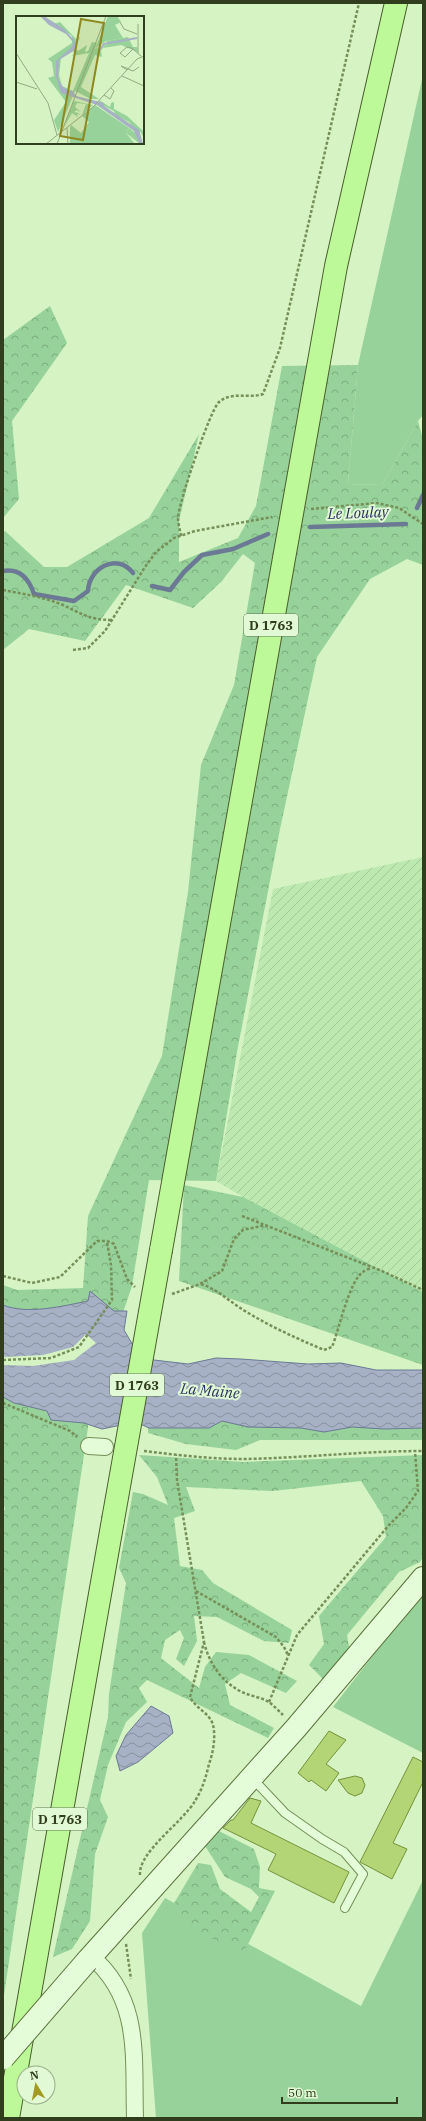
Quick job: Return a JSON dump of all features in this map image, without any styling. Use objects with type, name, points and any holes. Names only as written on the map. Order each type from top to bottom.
[{"type":"main road","name":"D 1763","points":[[8,2118],[336,266],[396,3]]},
{"type":"street","points":[[89,1446],[105,1447]]},
{"type":"street","points":[[3,2058],[89,1958],[296,1728],[423,1578]]},
{"type":"street","points":[[89,1958],[108,1973],[116,1985],[128,2011],[132,2028],[135,2118]]},
{"type":"lane","points":[[252,1777],[285,1813],[322,1839],[344,1852],[363,1874],[345,1908]]},
{"type":"path","points":[[181,536],[178,517],[203,434],[218,402],[229,396],[254,397],[263,394],[280,348],[359,3]]},
{"type":"path","points":[[309,509],[376,503],[399,508],[423,524]]},
{"type":"path","points":[[73,650],[88,648],[106,631],[156,552],[174,538],[194,531],[275,516]]},
{"type":"path","points":[[3,590],[36,597],[63,605],[96,620],[112,620]]},
{"type":"path","points":[[242,1216],[423,1290]]},
{"type":"path","points":[[164,1294],[172,1294],[200,1284],[222,1271],[234,1239],[243,1230],[266,1225]]},
{"type":"path","points":[[3,1276],[32,1284],[60,1277],[97,1241],[107,1241],[114,1244],[127,1279],[138,1289]]},
{"type":"path","points":[[3,1360],[52,1358],[79,1347],[112,1300],[111,1265],[107,1241]]},
{"type":"path","points":[[200,1284],[214,1288],[224,1298],[283,1333],[324,1350],[332,1347],[338,1334],[352,1287],[362,1272],[371,1268]]},
{"type":"path","points":[[3,1403],[70,1432],[89,1446]]},
{"type":"path","points":[[269,1702],[297,1635],[389,1525],[406,1508],[418,1490],[415,1451]]},
{"type":"path","points":[[296,1728],[269,1702],[240,1691],[218,1673],[207,1657],[177,1480],[176,1455],[244,1459],[423,1451]]},
{"type":"path","points":[[196,1591],[276,1637],[284,1647],[288,1656]]},
{"type":"path","points":[[152,1889],[140,1876],[139,1868],[143,1859],[183,1817],[195,1802],[202,1788],[212,1754],[213,1726],[210,1719],[192,1703],[190,1697],[204,1642]]},
{"type":"path","points":[[126,1938],[131,1983]]},
{"type":"green space","points":[[423,75],[423,415],[418,421],[382,485],[348,484],[358,365]]},
{"type":"green space","points":[[50,306],[67,343],[12,421],[19,499],[3,518],[3,340]]},
{"type":"green space","points":[[358,365],[348,484],[382,485],[418,421],[423,439],[423,565],[407,559],[370,579],[317,657],[280,829],[237,1052],[216,1181],[149,1180],[132,1286],[91,1407],[3,2002],[3,1515],[5,1508],[3,1506],[3,1285],[17,1290],[83,1288],[88,1216],[162,1056],[188,892],[201,765],[234,685],[255,563],[243,554],[221,582],[193,608],[126,585],[85,641],[29,629],[3,650],[3,533],[5,531],[44,567],[67,567],[149,518],[199,434],[179,521],[179,562],[238,538],[256,506],[282,366]]},
{"type":"green space","points":[[423,857],[423,1292],[243,1197],[216,1181],[273,889]]},
{"type":"green space","points":[[184,1185],[243,1197],[423,1292],[423,1365],[179,1281]]},
{"type":"green space","points":[[148,1418],[423,1421],[423,1440],[260,1440],[236,1450],[186,1444],[148,1433]]},
{"type":"green space","points":[[139,1455],[244,1462],[423,1455],[423,1557],[420,1562],[399,1572],[347,1635],[349,1647],[325,1681],[309,1665],[324,1644],[319,1616],[386,1537],[383,1516],[361,1481],[273,1491],[186,1487],[195,1511],[174,1518],[180,1566],[202,1570],[213,1583],[292,1630],[289,1643],[264,1641],[217,1617],[194,1616],[197,1641],[184,1666],[176,1659],[184,1638],[180,1630],[165,1640],[161,1658],[199,1688],[205,1667],[216,1652],[249,1655],[297,1681],[286,1693],[241,1673],[225,1684],[230,1705],[274,1728],[268,1738],[147,1680],[139,1688],[147,1702],[126,1722],[108,1765],[100,1800],[108,1817],[95,1854],[90,1921],[72,1949],[53,1957],[108,1717],[109,1694],[126,1583],[119,1568],[133,1492],[143,1494],[168,1505],[157,1477]]},
{"type":"green space","points":[[423,1591],[423,1753],[333,1707]]},
{"type":"green space","points":[[219,1831],[254,1849],[260,1867],[259,1888],[275,1891],[242,1956],[170,1914],[173,1905],[198,1863],[211,1865],[220,1889],[251,1912],[259,1897],[251,1889],[225,1877],[205,1846]]},
{"type":"green space","points":[[423,1880],[423,2118],[156,2118],[142,1933],[165,1898],[361,2006]]},
{"type":"water","name":"La Maine","points":[[90,1291],[114,1311],[127,1311],[124,1330],[134,1347],[154,1360],[188,1364],[216,1358],[308,1364],[341,1363],[376,1370],[423,1370],[423,1428],[384,1429],[352,1427],[324,1432],[301,1428],[248,1427],[222,1421],[209,1428],[149,1428],[136,1422],[102,1429],[84,1423],[51,1420],[47,1411],[14,1403],[3,1397],[3,1305],[23,1309],[45,1309],[88,1301]]},
{"type":"water","points":[[151,1706],[169,1716],[173,1733],[138,1762],[120,1771],[116,1756],[126,1735]]},
{"type":"pier","points":[[86,1334],[96,1343],[74,1360],[33,1366],[3,1365],[3,1357],[43,1355],[73,1347]]},
{"type":"building","points":[[329,1731],[346,1740],[326,1764],[339,1773],[326,1791],[311,1780],[309,1782],[298,1773]]},
{"type":"building","points":[[413,1757],[423,1762],[423,1782],[393,1843],[407,1849],[392,1879],[360,1862]]},
{"type":"building","points":[[355,1776],[362,1778],[365,1785],[362,1793],[355,1796],[348,1793],[338,1780]]},
{"type":"building","points":[[250,1798],[261,1801],[251,1823],[349,1872],[334,1903],[268,1870],[276,1854],[223,1828],[231,1820],[233,1820]]},
{"type":"waterway","name":"Le Loulay","points":[[417,508],[423,495]]},
{"type":"waterway","name":"Le Loulay","points":[[310,527],[406,524]]},
{"type":"waterway","name":"Le Loulay","points":[[152,586],[170,590],[184,572],[202,555],[233,549],[268,534]]},
{"type":"waterway","name":"Le Loulay","points":[[3,571],[14,571],[19,573],[26,579],[34,594],[74,601],[88,591],[93,576],[98,570],[105,566],[112,563],[119,564],[127,567],[133,573]]}]
